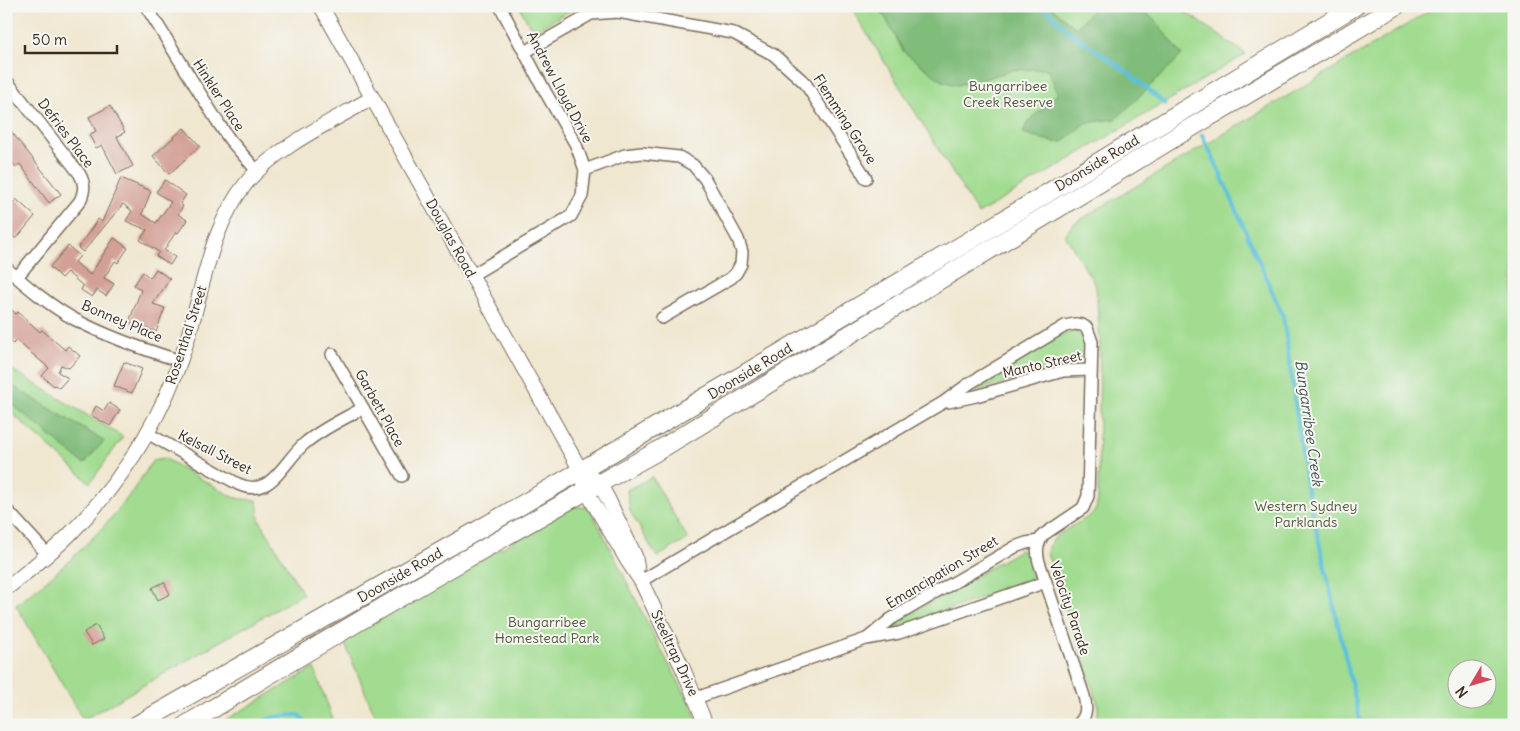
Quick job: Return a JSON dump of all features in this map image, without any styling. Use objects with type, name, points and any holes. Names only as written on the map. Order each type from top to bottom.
[{"type":"main road","name":"Doonside Road","points":[[137,725],[581,471],[964,244],[1355,6]]},
{"type":"main road","name":"Doonside Road","points":[[186,725],[305,653],[593,486],[654,453],[1187,130],[1396,6]]},
{"type":"street","name":"Hinkler Place","points":[[146,6],[219,124],[230,140],[257,171]]},
{"type":"street","name":"Douglas Road","points":[[321,6],[581,471],[593,486]]},
{"type":"street","name":"Andrew Lloyd Drive","points":[[472,275],[571,216],[582,196],[585,170],[576,146],[500,6]]},
{"type":"street","name":"Flemming Grove","points":[[525,52],[591,14],[618,12],[733,33],[774,55],[805,83],[866,178]]},
{"type":"street","name":"Defries Place","points":[[6,80],[79,173],[84,184],[80,201],[17,278]]},
{"type":"street","name":"Rosenthal Street","points":[[6,589],[48,555],[69,535],[126,467],[148,433],[181,361],[215,238],[230,205],[257,171],[289,146],[372,98]]},
{"type":"street","points":[[585,170],[624,155],[642,153],[679,158],[693,166],[705,179],[738,239],[742,252],[741,264],[736,273],[731,278],[662,318]]},
{"type":"street","name":"Bonney Place","points":[[6,268],[43,299],[73,318],[100,331],[181,361]]},
{"type":"street","name":"Manto Street","points":[[641,581],[944,402],[970,383],[1065,326],[1082,325],[1087,328],[1090,334],[1093,348],[1090,370],[1063,371],[976,396],[944,402]]},
{"type":"street","name":"Garbett Place","points":[[332,354],[402,476]]},
{"type":"street","points":[[1038,542],[1049,530],[1079,512],[1086,503],[1088,488],[1090,370]]},
{"type":"street","name":"Kelsall Street","points":[[148,433],[238,484],[258,487],[271,481],[292,455],[307,441],[364,408]]},
{"type":"street","name":"Steeltrap Drive","points":[[593,486],[627,560],[641,581],[696,698],[706,725]]},
{"type":"street","points":[[6,508],[48,555]]},
{"type":"street","name":"Velocity Parade","points":[[1038,542],[1037,556],[1087,709],[1083,720],[1077,725]]},
{"type":"street","name":"Emancipation Street","points":[[866,639],[891,619],[1014,547],[1038,542]]},
{"type":"street","name":"Emancipation Street","points":[[696,698],[866,639],[898,633],[1046,582]]},
{"type":"green space","points":[[519,6],[577,6],[538,29],[529,25]]},
{"type":"green space","name":"Bungarribee Creek Reserve","points":[[850,6],[1177,6],[1246,54],[978,214]]},
{"type":"green space","points":[[876,6],[1050,6],[1076,28],[1096,6],[1136,6],[1155,20],[1182,55],[1116,119],[1085,123],[1063,142],[1053,142],[1023,133],[1027,123],[1058,93],[1047,69],[1012,70],[957,85],[942,81],[903,51],[885,17]]},
{"type":"green space","name":"Western Sydney Parklands","points":[[1438,6],[1514,6],[1514,725],[1094,725],[1098,714],[1098,704],[1047,553],[1048,546],[1052,540],[1093,513],[1098,499],[1100,342],[1096,286],[1065,235],[1073,224]]},
{"type":"green space","points":[[1072,331],[1082,336],[1086,344],[1084,353],[1077,362],[976,391],[973,390],[972,388],[1061,335]]},
{"type":"green space","points":[[6,366],[123,437],[90,483],[6,408]]},
{"type":"green space","points":[[6,382],[104,441],[84,464],[6,399]]},
{"type":"green space","points":[[164,458],[233,497],[257,500],[259,519],[303,594],[83,720],[16,605],[60,569],[101,530],[125,501],[153,460]]},
{"type":"green space","points":[[652,477],[688,539],[657,557],[630,511],[627,490]]},
{"type":"green space","name":"Bungarribee Homestead Park","points":[[575,506],[589,508],[593,514],[660,648],[691,704],[699,725],[379,725],[343,639]]},
{"type":"green space","points":[[1020,550],[1027,554],[1033,570],[1032,578],[1028,582],[896,628],[894,626],[895,623]]},
{"type":"green space","points":[[314,668],[335,725],[217,725]]},
{"type":"building","points":[[110,106],[125,132],[117,137],[133,166],[117,174],[102,145],[96,148],[89,135],[96,131],[89,117]]},
{"type":"building","points":[[6,125],[61,194],[49,203],[20,164],[16,167],[6,155]]},
{"type":"building","points":[[184,128],[200,146],[169,174],[153,156]]},
{"type":"building","points":[[121,178],[151,191],[142,214],[156,223],[171,202],[156,192],[165,180],[186,195],[180,204],[183,206],[178,214],[187,220],[164,250],[175,257],[170,265],[156,256],[159,252],[140,240],[147,230],[126,221],[132,211],[123,204],[83,252],[78,248],[98,219],[102,222]]},
{"type":"building","points":[[16,199],[35,216],[16,239],[6,231],[6,210]]},
{"type":"building","points":[[114,238],[128,248],[118,263],[115,261],[104,278],[114,284],[106,296],[97,290],[92,297],[81,290],[83,286],[67,272],[61,278],[50,267],[68,246],[80,256],[75,262],[90,275]]},
{"type":"building","points":[[156,269],[170,279],[153,304],[165,308],[156,332],[129,322],[141,290],[134,285],[143,272],[150,278]]},
{"type":"building","points":[[6,304],[16,314],[18,312],[40,332],[42,330],[65,350],[68,346],[80,356],[69,368],[61,365],[58,372],[68,378],[59,388],[42,376],[49,368],[16,340],[13,344],[6,338]]},
{"type":"building","points":[[124,362],[142,369],[132,393],[114,386]]},
{"type":"building","points":[[109,403],[120,410],[110,426],[91,415],[96,406],[104,411]]},
{"type":"building","points":[[164,582],[170,594],[158,600],[152,588]]},
{"type":"building","points":[[96,625],[104,639],[92,645],[84,632]]},
{"type":"waterway","name":"Bungarribee Creek","points":[[1043,6],[1067,30],[1125,70],[1165,104]]},
{"type":"waterway","name":"Bungarribee Creek","points":[[1202,135],[1283,316],[1307,489],[1361,725]]},
{"type":"waterway","points":[[256,725],[287,715],[299,715],[308,725]]}]
